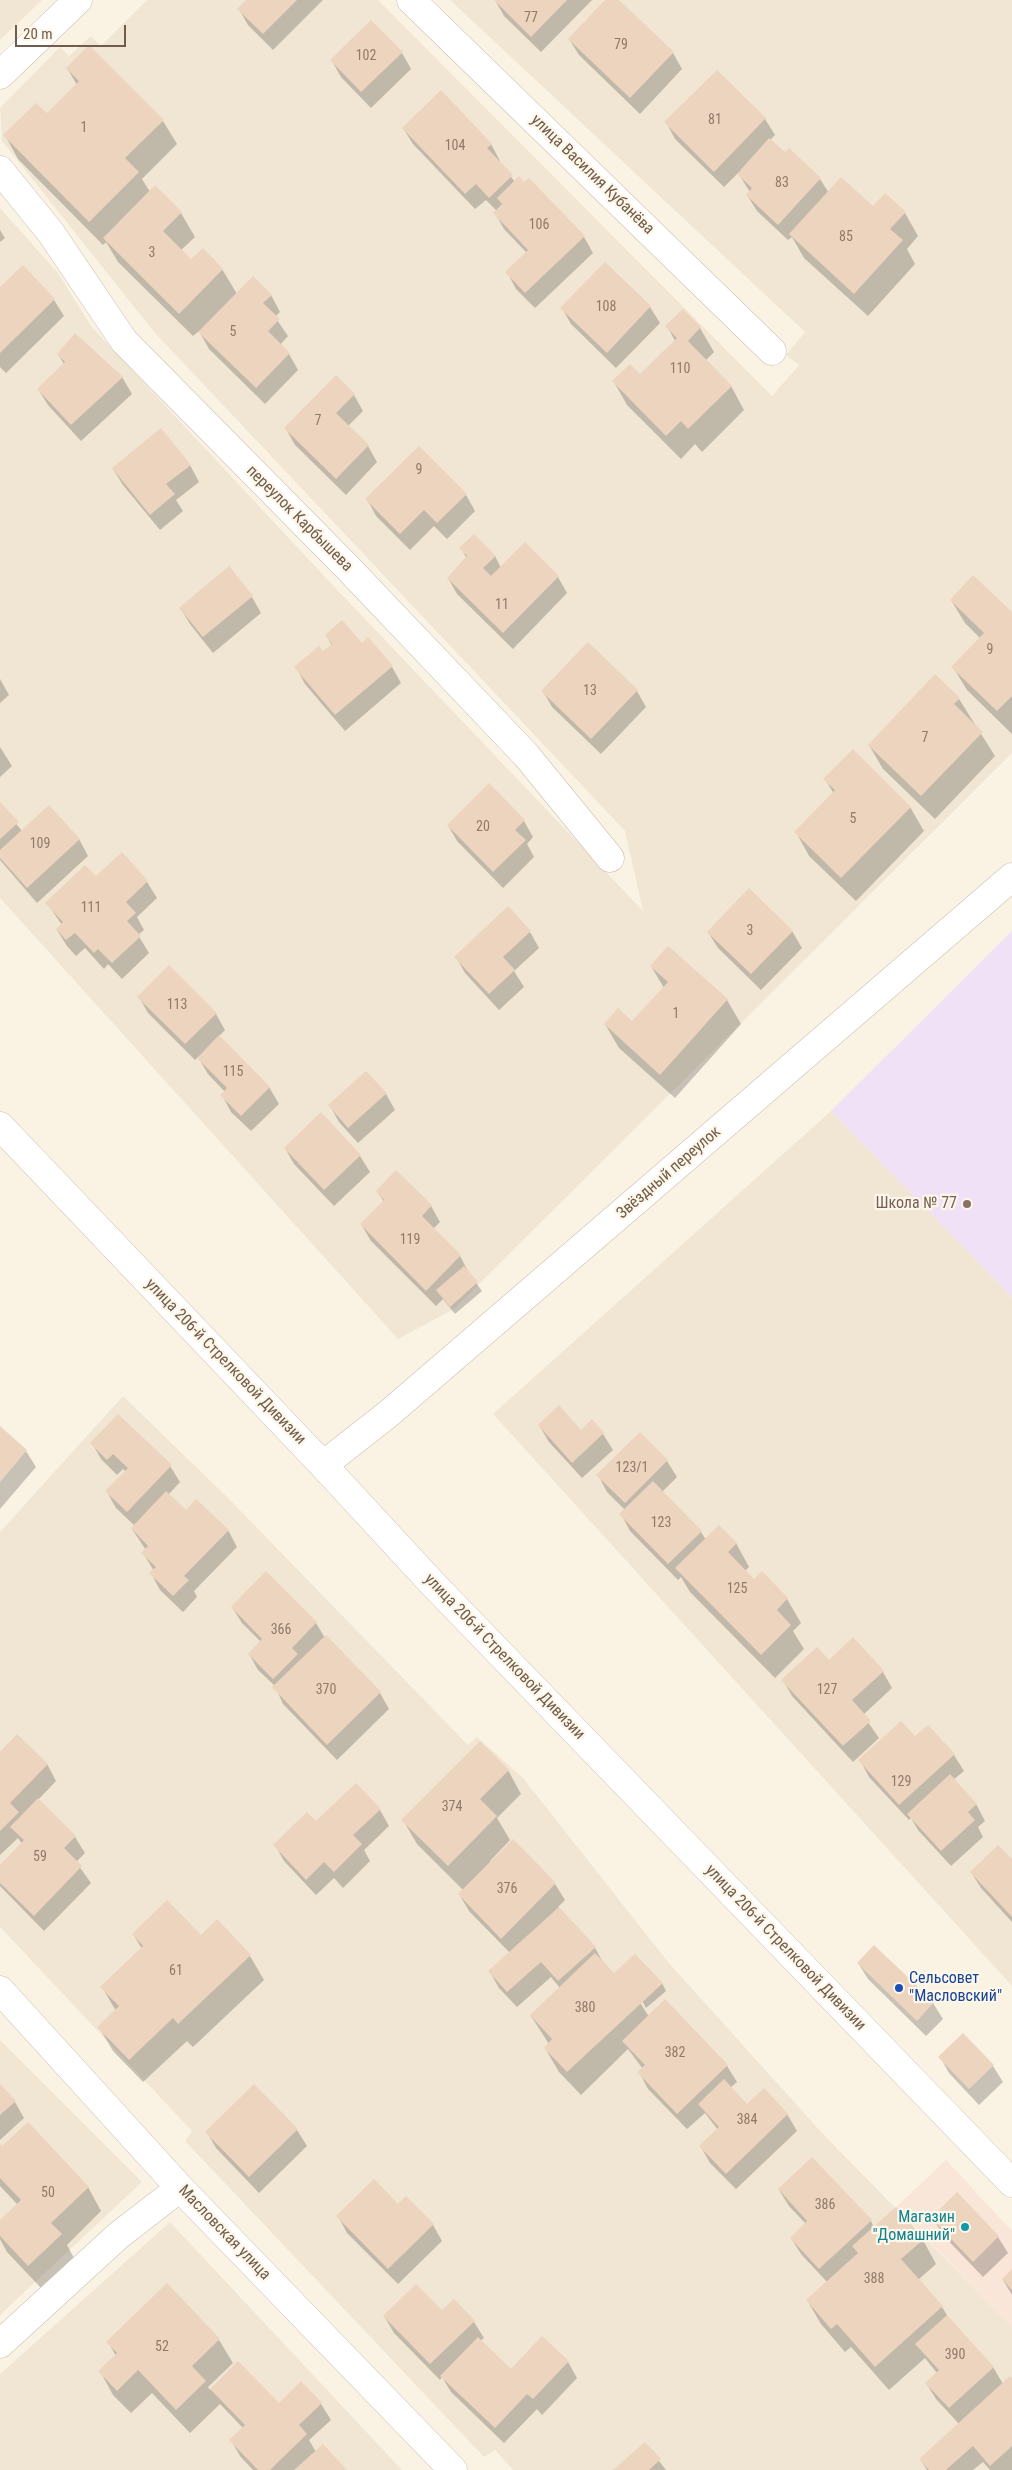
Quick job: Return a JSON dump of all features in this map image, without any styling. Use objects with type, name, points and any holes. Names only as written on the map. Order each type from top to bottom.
[{"type":"street","points":[[0,76],[78,0]]},
{"type":"street","name":"улица Василия Кубанёва","points":[[411,0],[772,351]]},
{"type":"street","name":"переулок Карбышева","points":[[0,170],[51,233],[124,341],[348,568],[526,755],[610,858]]},
{"type":"street","name":"Звёздный переулок","points":[[323,1465],[403,1402],[1012,877]]},
{"type":"street","name":"улица 206-й Стрелковой Дивизии","points":[[0,1126],[451,1602],[1012,2184]]},
{"type":"street","name":"Масловская улица","points":[[0,1990],[180,2188],[454,2470]]},
{"type":"street","points":[[0,2344],[119,2235],[180,2188]]},
{"type":"shaded area","points":[[0,0],[42,0],[0,40]]},
{"type":"shaded area","points":[[147,0],[378,0],[772,396],[799,365],[786,355],[805,332],[450,0],[1012,0],[1012,753],[454,1309],[398,1339],[0,898],[0,208],[58,273],[91,326],[326,578],[643,911],[625,831],[155,333],[2,141],[0,108],[60,47],[69,56],[91,36],[101,46]]},
{"type":"shaded area","name":"Школа № 77","points":[[1012,931],[1012,1297],[831,1111]]},
{"type":"shaded area","points":[[831,1111],[1012,1297],[1012,1986],[493,1414]]},
{"type":"shaded area","points":[[123,1396],[229,1499],[468,1745],[477,1737],[523,1778],[668,1962],[822,2133],[1012,2327],[1012,2470],[513,2470],[495,2450],[484,2457],[185,2141],[192,2131],[0,1927],[0,1532]]},
{"type":"shaded area","points":[[0,2040],[142,2182],[0,2315]]},
{"type":"shaded area","points":[[946,2160],[1012,2231],[1012,2327],[896,2207]]},
{"type":"shaded area","points":[[170,2222],[402,2470],[0,2470],[0,2374]]},
{"type":"building","points":[[246,0],[297,0],[263,34],[237,9]]},
{"type":"building","points":[[494,0],[567,0],[531,37]]},
{"type":"building","points":[[605,0],[619,0],[674,52],[630,98],[568,39]]},
{"type":"building","points":[[371,20],[403,52],[361,92],[330,60]]},
{"type":"building","points":[[89,45],[164,120],[125,158],[139,172],[89,222],[3,135],[36,103],[47,113],[79,81],[66,68]]},
{"type":"building","points":[[717,70],[766,118],[714,172],[664,122]]},
{"type":"building","points":[[441,90],[492,144],[487,148],[513,175],[489,198],[476,184],[465,194],[402,128]]},
{"type":"building","points":[[769,138],[785,152],[789,148],[821,178],[778,225],[746,195],[752,188],[737,174]]},
{"type":"building","points":[[519,176],[524,182],[529,178],[585,236],[525,293],[505,272],[528,250],[493,213],[502,204],[497,198]]},
{"type":"building","points":[[841,177],[873,206],[885,193],[906,212],[890,229],[903,240],[854,294],[789,234]]},
{"type":"building","points":[[155,185],[182,212],[163,231],[191,259],[203,248],[223,269],[179,314],[103,238]]},
{"type":"building","points":[[605,262],[651,306],[607,353],[560,308]]},
{"type":"building","points":[[23,265],[55,299],[0,353],[0,287]]},
{"type":"building","points":[[253,276],[272,295],[263,303],[280,319],[268,331],[290,353],[256,388],[198,332]]},
{"type":"building","points":[[683,309],[701,327],[688,341],[732,386],[688,429],[681,421],[666,436],[612,381],[630,364],[640,374],[677,338],[665,326]]},
{"type":"building","points":[[75,333],[123,377],[71,425],[37,389],[65,362],[57,354]]},
{"type":"building","points":[[336,375],[355,394],[336,413],[369,445],[336,479],[284,428]]},
{"type":"building","points":[[161,428],[191,465],[166,484],[175,494],[150,515],[112,468]]},
{"type":"building","points":[[419,446],[467,494],[437,523],[424,510],[400,534],[365,499]]},
{"type":"building","points":[[474,534],[496,556],[483,568],[491,576],[525,542],[559,576],[503,633],[447,578],[467,556],[459,548]]},
{"type":"building","points":[[229,566],[253,596],[203,637],[179,608]]},
{"type":"building","points":[[973,575],[1012,612],[1012,696],[997,711],[951,667],[984,633],[950,600]]},
{"type":"building","points":[[342,620],[362,643],[368,637],[393,666],[335,715],[294,667],[319,646],[323,651],[332,644],[325,635]]},
{"type":"building","points":[[588,642],[638,690],[591,739],[541,691]]},
{"type":"building","points":[[935,674],[960,698],[954,704],[983,732],[921,796],[868,745]]},
{"type":"building","points":[[853,749],[911,807],[841,878],[794,832],[835,790],[823,779]]},
{"type":"building","points":[[489,783],[525,820],[515,830],[526,840],[493,872],[447,825]]},
{"type":"building","points":[[0,802],[19,822],[0,839]]},
{"type":"building","points":[[49,805],[80,839],[27,888],[0,858],[0,850]]},
{"type":"building","points":[[122,852],[148,881],[126,902],[136,913],[127,921],[141,936],[112,963],[98,949],[94,953],[75,933],[66,940],[56,929],[63,922],[45,903],[85,865],[96,876]]},
{"type":"building","points":[[749,888],[793,931],[751,974],[707,932]]},
{"type":"building","points":[[508,906],[531,931],[503,957],[515,970],[489,994],[454,957]]},
{"type":"building","points":[[668,946],[728,999],[660,1075],[604,1024],[618,1008],[632,1021],[668,982],[650,966]]},
{"type":"building","points":[[169,965],[217,1013],[185,1044],[137,997]]},
{"type":"building","points":[[219,1035],[270,1087],[241,1116],[220,1095],[227,1088],[197,1058]]},
{"type":"building","points":[[366,1071],[387,1093],[348,1128],[328,1105]]},
{"type":"building","points":[[321,1112],[361,1155],[324,1190],[284,1148]]},
{"type":"building","points":[[396,1170],[432,1205],[422,1216],[461,1255],[426,1291],[360,1224],[384,1200],[376,1191]]},
{"type":"building","points":[[464,1266],[478,1282],[450,1307],[436,1290]]},
{"type":"building","points":[[559,1405],[581,1430],[592,1419],[604,1433],[572,1463],[538,1425]]},
{"type":"building","points":[[118,1414],[172,1465],[127,1512],[105,1491],[128,1468],[113,1454],[107,1460],[90,1443]]},
{"type":"building","points":[[0,1426],[27,1450],[0,1482]]},
{"type":"building","points":[[640,1432],[668,1460],[625,1503],[596,1475]]},
{"type":"building","points":[[653,1481],[702,1531],[668,1564],[619,1514]]},
{"type":"building","points":[[166,1491],[186,1510],[196,1499],[229,1530],[184,1576],[189,1580],[173,1596],[149,1573],[156,1567],[141,1553],[148,1546],[131,1528]]},
{"type":"building","points":[[719,1525],[737,1543],[728,1552],[754,1579],[762,1571],[788,1598],[777,1610],[791,1625],[761,1655],[675,1568]]},
{"type":"building","points":[[266,1571],[317,1622],[292,1648],[298,1654],[273,1679],[248,1654],[262,1639],[231,1607]]},
{"type":"building","points":[[326,1635],[381,1692],[327,1745],[272,1687]]},
{"type":"building","points":[[853,1637],[884,1671],[852,1700],[871,1721],[843,1746],[781,1680],[817,1647],[829,1660]]},
{"type":"building","points":[[901,1721],[915,1736],[928,1725],[955,1754],[899,1805],[858,1760]]},
{"type":"building","points":[[17,1734],[48,1764],[10,1803],[19,1812],[0,1831],[0,1752]]},
{"type":"building","points":[[480,1741],[509,1770],[480,1799],[497,1816],[448,1866],[401,1820]]},
{"type":"building","points":[[950,1774],[977,1804],[968,1812],[975,1820],[941,1851],[907,1814]]},
{"type":"building","points":[[356,1783],[381,1809],[353,1835],[362,1844],[334,1872],[324,1862],[306,1880],[273,1845],[307,1812],[316,1821]]},
{"type":"building","points":[[38,1798],[76,1836],[64,1848],[82,1866],[34,1916],[0,1883],[0,1865],[24,1840],[10,1827]]},
{"type":"building","points":[[513,1839],[556,1883],[501,1939],[458,1894]]},
{"type":"building","points":[[998,1845],[1012,1859],[1012,1917],[970,1872]]},
{"type":"building","points":[[167,1900],[201,1935],[217,1919],[251,1955],[178,2024],[173,2018],[129,2060],[97,2027],[119,2006],[100,1987],[143,1946],[132,1934]]},
{"type":"building","points":[[559,1907],[596,1947],[558,1981],[541,1962],[507,1992],[488,1971]]},
{"type":"building","points":[[874,1945],[934,2002],[917,2021],[857,1963]]},
{"type":"building","points":[[595,1953],[614,1973],[635,1954],[663,1983],[567,2072],[544,2048],[552,2039],[530,2015]]},
{"type":"building","points":[[665,1999],[728,2065],[677,2114],[637,2072],[645,2065],[622,2041]]},
{"type":"building","points":[[963,2033],[994,2065],[969,2089],[938,2057]]},
{"type":"building","points":[[724,2079],[747,2104],[764,2088],[788,2114],[726,2174],[699,2146],[719,2127],[698,2104]]},
{"type":"building","points":[[0,2084],[16,2101],[0,2115]]},
{"type":"building","points":[[254,2084],[298,2129],[249,2177],[205,2132]]},
{"type":"building","points":[[28,2122],[89,2187],[51,2223],[62,2234],[28,2266],[0,2236],[0,2220],[21,2200],[0,2178],[0,2144],[2,2146]]},
{"type":"building","points":[[812,2157],[872,2220],[819,2269],[790,2238],[807,2221],[778,2189]]},
{"type":"building","points":[[374,2179],[398,2204],[406,2196],[434,2224],[388,2269],[336,2216]]},
{"type":"building","name":"Магазин \"Домашний\"","points":[[957,2192],[999,2236],[973,2262],[931,2218]]},
{"type":"building","points":[[896,2207],[924,2239],[901,2259],[943,2306],[875,2367],[837,2324],[831,2329],[806,2300],[858,2253],[852,2246]]},
{"type":"building","points":[[1012,2269],[1012,2290],[1002,2279]]},
{"type":"building","points":[[167,2283],[220,2339],[192,2366],[206,2381],[176,2410],[138,2370],[117,2391],[98,2371],[117,2353],[106,2342]]},
{"type":"building","points":[[416,2284],[442,2310],[454,2299],[475,2321],[430,2364],[383,2316]]},
{"type":"building","points":[[947,2315],[994,2367],[949,2408],[925,2383],[939,2370],[915,2344]]},
{"type":"building","points":[[542,2336],[569,2361],[533,2399],[527,2394],[495,2428],[440,2376],[478,2337],[511,2369]]},
{"type":"building","points":[[238,2361],[279,2403],[301,2381],[322,2403],[299,2425],[307,2434],[270,2470],[258,2470],[229,2440],[245,2425],[210,2389]]},
{"type":"building","points":[[1010,2376],[1012,2378],[1012,2446],[990,2466],[973,2446],[946,2470],[929,2470],[919,2459]]},
{"type":"building","points":[[645,2442],[661,2459],[649,2470],[613,2470]]},
{"type":"building","points":[[323,2444],[347,2470],[294,2470]]},
{"type":"place","name":"Школа № 77","points":[[967,1204]]},
{"type":"place","name":"Сельсовет \"Масловский\"","points":[[899,1988]]},
{"type":"place","name":"Магазин \"Домашний\"","points":[[965,2227]]}]
